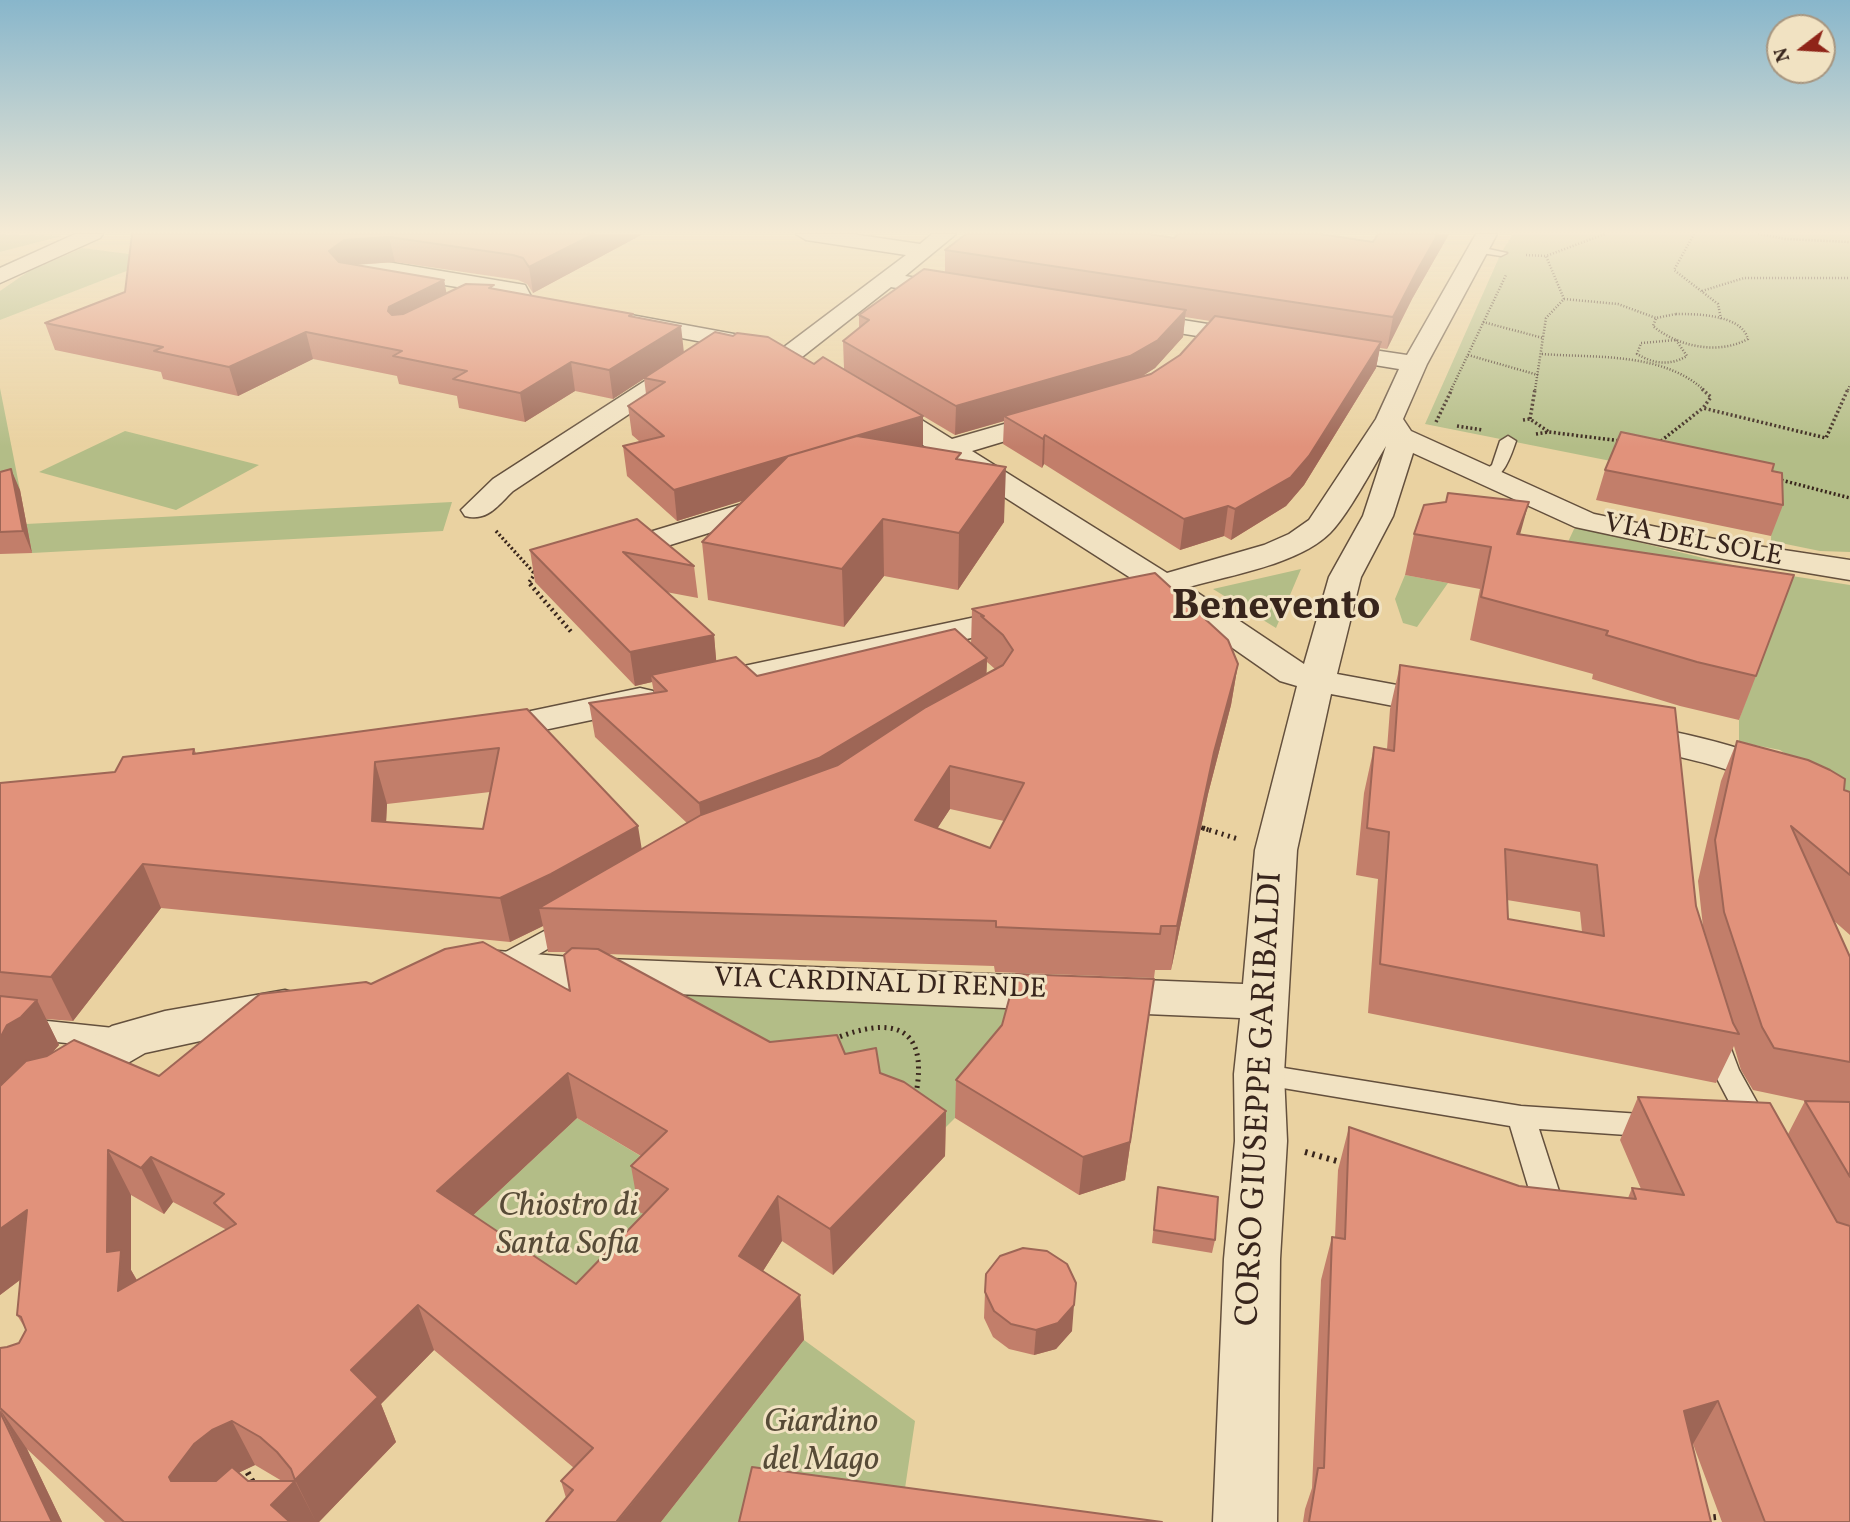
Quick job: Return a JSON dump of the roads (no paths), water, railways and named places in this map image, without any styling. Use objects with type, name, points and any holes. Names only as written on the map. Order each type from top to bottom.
[{"type":"street","points":[[611,318],[805,359],[862,305]]},
{"type":"street","points":[[1122,595],[1275,552],[1300,541],[1320,526],[1395,428],[1414,364],[1451,305]]},
{"type":"street","points":[[1111,316],[1274,342]]},
{"type":"street","points":[[1182,357],[1205,331]]},
{"type":"street","points":[[477,510],[503,485],[725,340]]},
{"type":"street","points":[[1301,346],[1414,364]]},
{"type":"street","points":[[861,394],[951,448],[1164,585],[1293,673],[1317,681],[1486,712]]},
{"type":"street","points":[[912,460],[1072,413]]},
{"type":"street","name":"VIA DEL SOLE","points":[[1395,428],[1484,477],[1568,515],[1724,551],[1850,570]]},
{"type":"street","name":"CORSO GIUSEPPE GARIBALDI","points":[[1245,1522],[1252,1259],[1261,1140],[1259,1074],[1276,850],[1345,577],[1373,525],[1399,456],[1395,428]]},
{"type":"street","points":[[654,541],[796,497]]},
{"type":"street","points":[[447,739],[951,645],[1057,610]]},
{"type":"street","points":[[1592,729],[1673,753],[1749,763],[1827,799],[1850,814]]},
{"type":"street","name":"VIA CARDINAL DI RENDE","points":[[437,979],[498,967],[582,974],[1263,1002]]},
{"type":"street","points":[[47,1089],[129,1039],[165,1029],[328,999]]},
{"type":"lane","points":[[1484,477],[1499,467],[1508,441]]},
{"type":"lane","points":[[498,967],[591,913]]},
{"type":"lane","points":[[1710,1019],[1726,1071],[1753,1135]]},
{"type":"lane","points":[[0,1026],[129,1039]]},
{"type":"lane","points":[[1259,1074],[1521,1118],[1680,1127]]},
{"type":"lane","points":[[1521,1118],[1553,1218]]},
{"type":"district","name":"Benevento","points":[[1276,610]]},
{"type":"park label","name":"Chiostro di Santa Sofia","points":[[568,1228]]},
{"type":"park label","name":"Giardino del Mago","points":[[821,1444]]}]
